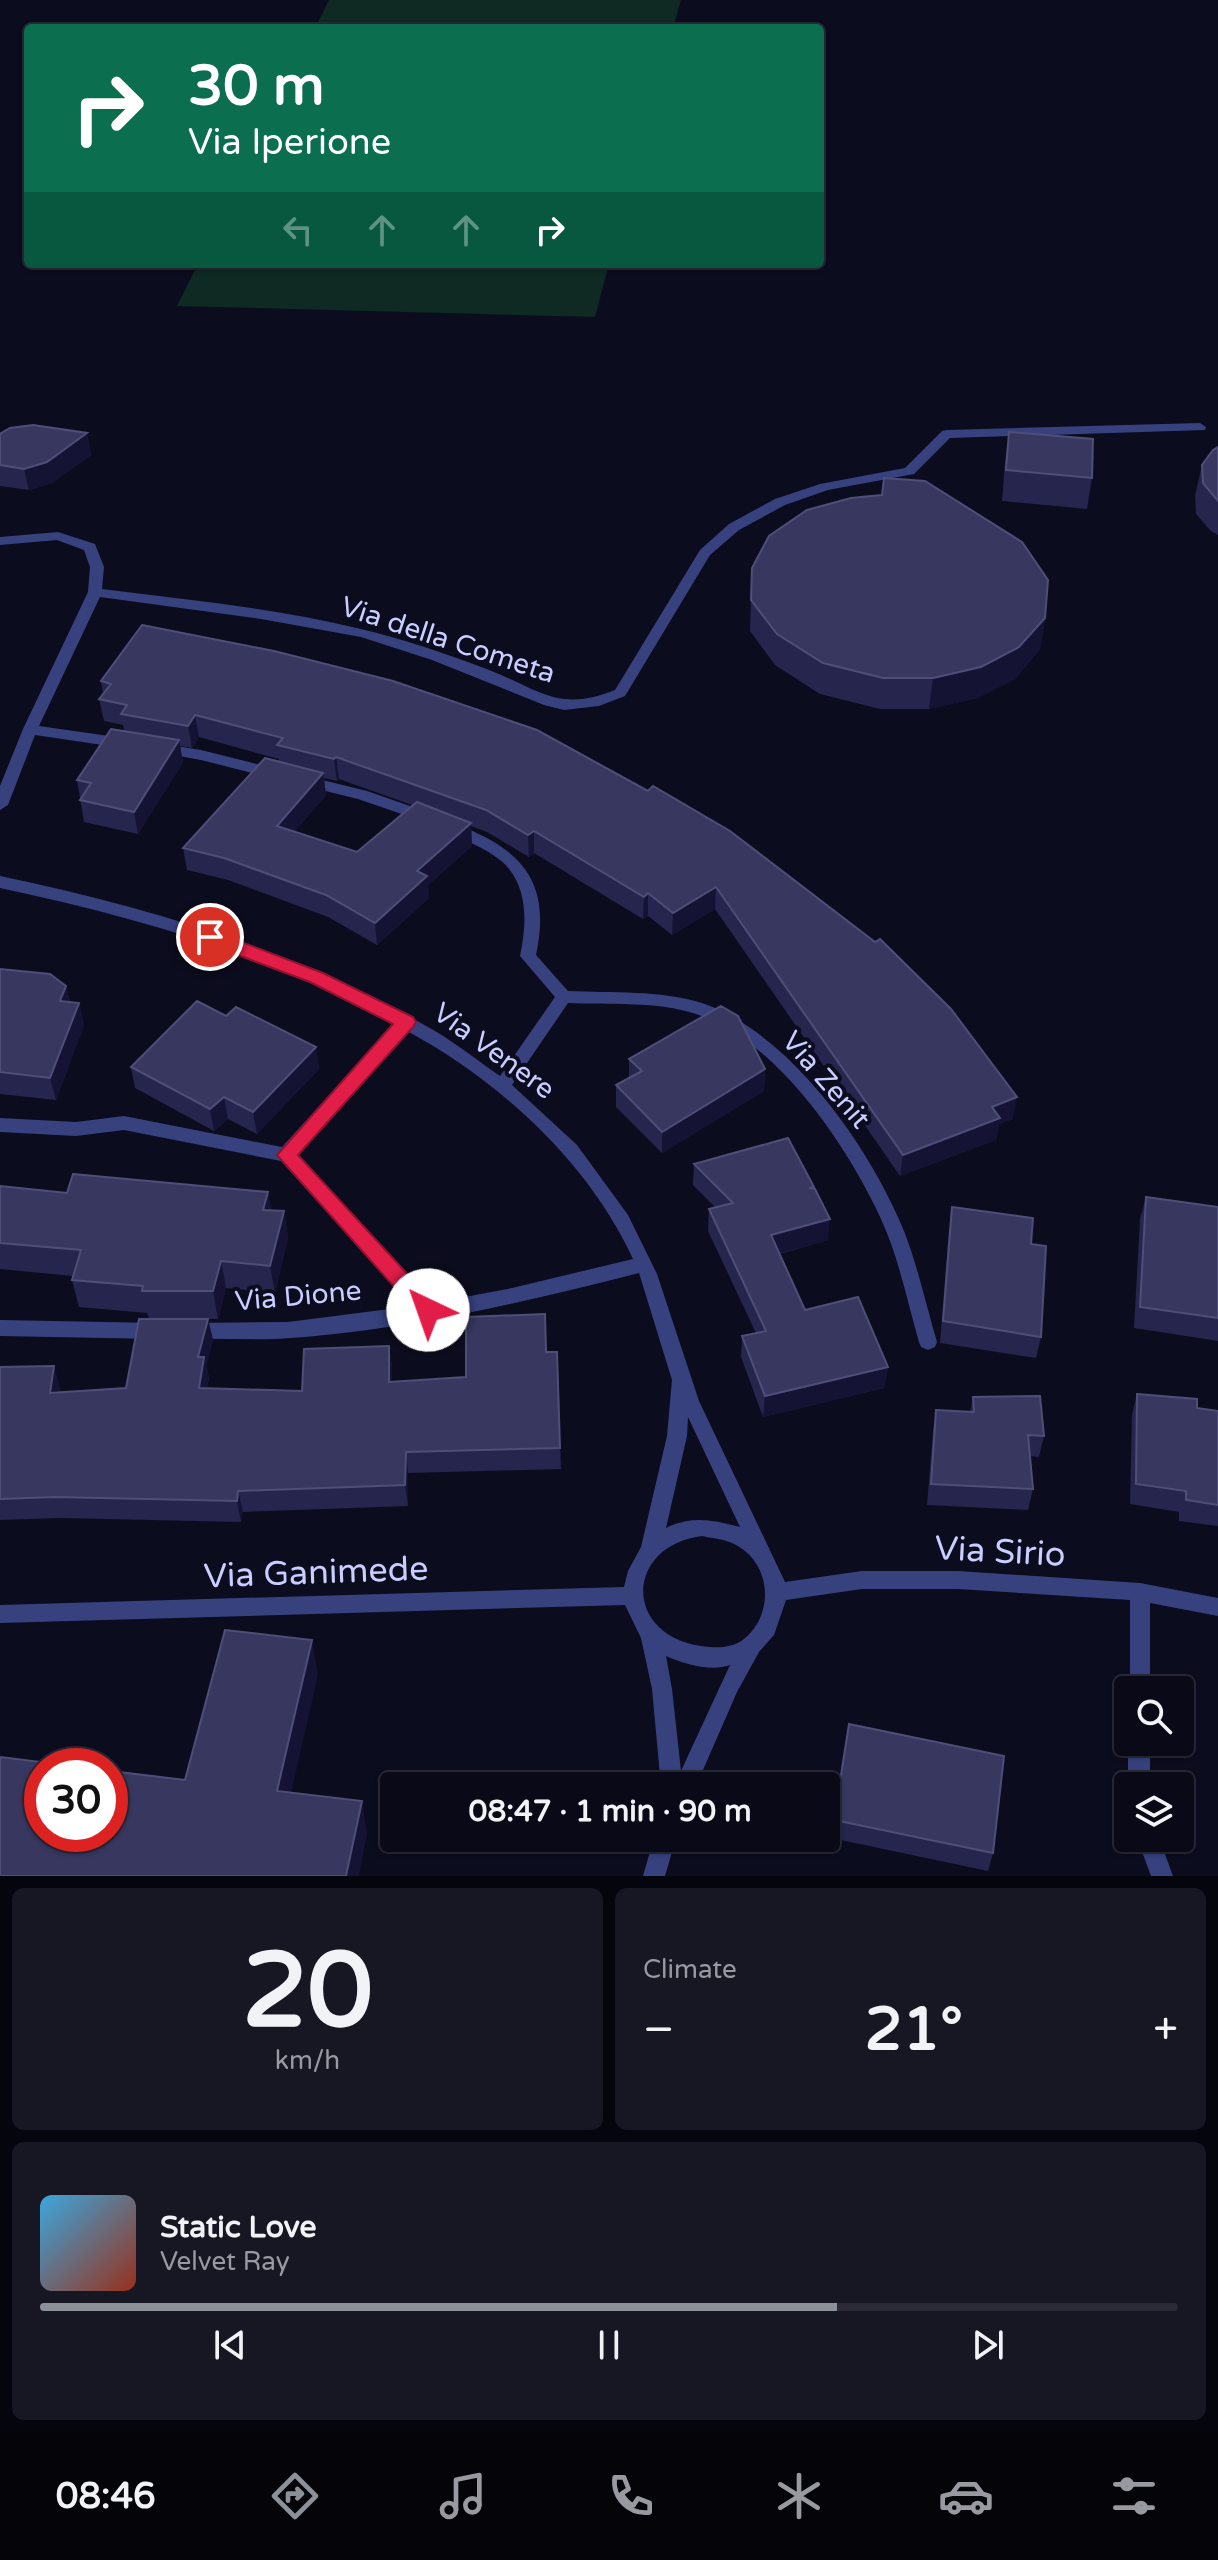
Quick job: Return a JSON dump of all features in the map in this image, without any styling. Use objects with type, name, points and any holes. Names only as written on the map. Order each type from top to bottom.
[{"type":"street","name":"Via della Cometa","points":[[95,592],[253,614],[362,634],[486,674],[541,701],[575,706],[599,703],[620,693],[705,553],[734,527],[780,502],[825,487],[909,471],[947,434],[1200,427]]},
{"type":"street","points":[[0,541],[58,536],[90,547],[97,567],[95,592],[30,729],[0,805]]},
{"type":"street","points":[[30,729],[201,755],[362,795],[451,826],[510,861],[530,892],[531,942],[528,956],[564,997],[502,1086]]},
{"type":"street","name":"Via Venere","points":[[0,882],[51,891],[236,945],[317,978],[406,1022],[502,1086],[532,1111],[583,1163],[622,1219],[644,1264],[680,1377],[760,1549]]},
{"type":"street","name":"Via Zenit","points":[[564,997],[699,1009],[730,1022],[777,1057],[850,1145],[878,1196],[891,1222],[928,1342]]},
{"type":"street","points":[[286,1155],[406,1022]]},
{"type":"street","points":[[0,1125],[76,1129],[124,1123],[286,1155],[428,1310]]},
{"type":"street","name":"Via Dione","points":[[0,1328],[286,1330],[428,1310],[566,1285],[644,1264]]},
{"type":"street","name":"Via Venere","points":[[651,1548],[677,1436],[680,1377]]},
{"type":"street","points":[[691,1772],[729,1686],[751,1647],[768,1629],[776,1614],[779,1592],[773,1569],[760,1549],[740,1535],[702,1527],[678,1531],[651,1548],[638,1567],[633,1596],[640,1619],[651,1635],[672,1650],[699,1658],[725,1657],[751,1647]]},
{"type":"street","name":"Via Sirio","points":[[779,1592],[862,1580],[958,1580],[1140,1592],[1218,1607]]},
{"type":"street","points":[[1140,1592],[1140,1676]]},
{"type":"street","name":"Via Ganimede","points":[[0,1614],[633,1596]]},
{"type":"street","points":[[651,1635],[662,1689],[671,1772]]},
{"type":"street","points":[[654,1876],[661,1852]]},
{"type":"street","points":[[1153,1852],[1162,1876]]},
{"type":"green space","points":[[329,0],[681,0],[674,24],[317,24]]},
{"type":"green space","points":[[196,268],[608,268],[595,317],[177,306]]},
{"type":"building","points":[[33,425],[87,433],[47,462],[24,469],[0,465],[0,434],[10,428]]},
{"type":"building","points":[[1009,432],[1093,439],[1092,478],[1006,470]]},
{"type":"building","points":[[1218,447],[1218,501],[1203,483],[1202,465]]},
{"type":"building","points":[[884,478],[925,481],[1022,542],[1048,580],[1045,618],[1019,647],[981,667],[933,678],[883,678],[823,663],[777,634],[751,600],[752,568],[769,536],[807,510],[851,498],[882,495]]},
{"type":"building","points":[[142,625],[274,651],[393,681],[537,730],[648,791],[653,786],[730,831],[875,942],[880,939],[951,1009],[1017,1097],[992,1107],[1000,1118],[903,1155],[716,887],[673,913],[648,893],[644,897],[534,831],[528,835],[486,810],[336,757],[277,745],[283,738],[195,715],[188,726],[121,714],[127,705],[99,699],[111,684],[101,681]]},
{"type":"building","points":[[111,729],[179,740],[134,812],[80,800],[91,783],[77,780]]},
{"type":"building","points":[[265,758],[323,773],[277,826],[357,852],[417,802],[471,823],[417,871],[427,876],[375,923],[326,895],[224,858],[183,848]]},
{"type":"building","points":[[0,969],[50,974],[66,986],[60,1001],[79,1003],[50,1078],[0,1072]]},
{"type":"building","points":[[197,1001],[226,1016],[236,1007],[316,1047],[253,1112],[224,1097],[210,1109],[131,1067]]},
{"type":"building","points":[[721,1006],[738,1016],[765,1069],[662,1132],[616,1085],[642,1071],[629,1059]]},
{"type":"building","points":[[788,1138],[814,1187],[809,1188],[815,1189],[830,1219],[771,1235],[805,1310],[858,1297],[888,1367],[765,1396],[742,1336],[766,1331],[709,1209],[733,1203],[694,1164]]},
{"type":"building","points":[[73,1174],[268,1192],[263,1210],[284,1211],[270,1266],[221,1261],[213,1291],[142,1291],[143,1286],[72,1280],[81,1250],[0,1243],[0,1186],[67,1193]]},
{"type":"building","points":[[1146,1197],[1218,1207],[1218,1318],[1140,1307]]},
{"type":"building","points":[[952,1207],[1033,1218],[1031,1244],[1046,1246],[1041,1337],[943,1321]]},
{"type":"building","points":[[545,1314],[546,1352],[557,1352],[560,1448],[406,1452],[405,1485],[238,1491],[237,1501],[55,1497],[0,1499],[0,1367],[54,1366],[50,1393],[126,1388],[139,1319],[208,1319],[198,1357],[204,1357],[199,1388],[302,1391],[304,1349],[389,1346],[389,1382],[466,1377],[466,1317]]},
{"type":"building","points":[[1137,1394],[1197,1399],[1197,1408],[1218,1411],[1218,1505],[1186,1500],[1186,1491],[1136,1484]]},
{"type":"building","points":[[1040,1396],[1044,1436],[1028,1435],[1033,1489],[931,1484],[936,1410],[974,1412],[973,1397]]},
{"type":"building","points":[[225,1630],[312,1640],[277,1791],[362,1801],[346,1876],[0,1876],[1,1757],[24,1760],[24,1852],[128,1852],[128,1773],[185,1780]]},
{"type":"building","points":[[849,1724],[1004,1756],[993,1853],[840,1821],[840,1782]]},
{"type":"route","points":[[210,937],[317,978],[406,1022],[286,1155],[428,1310]]}]
